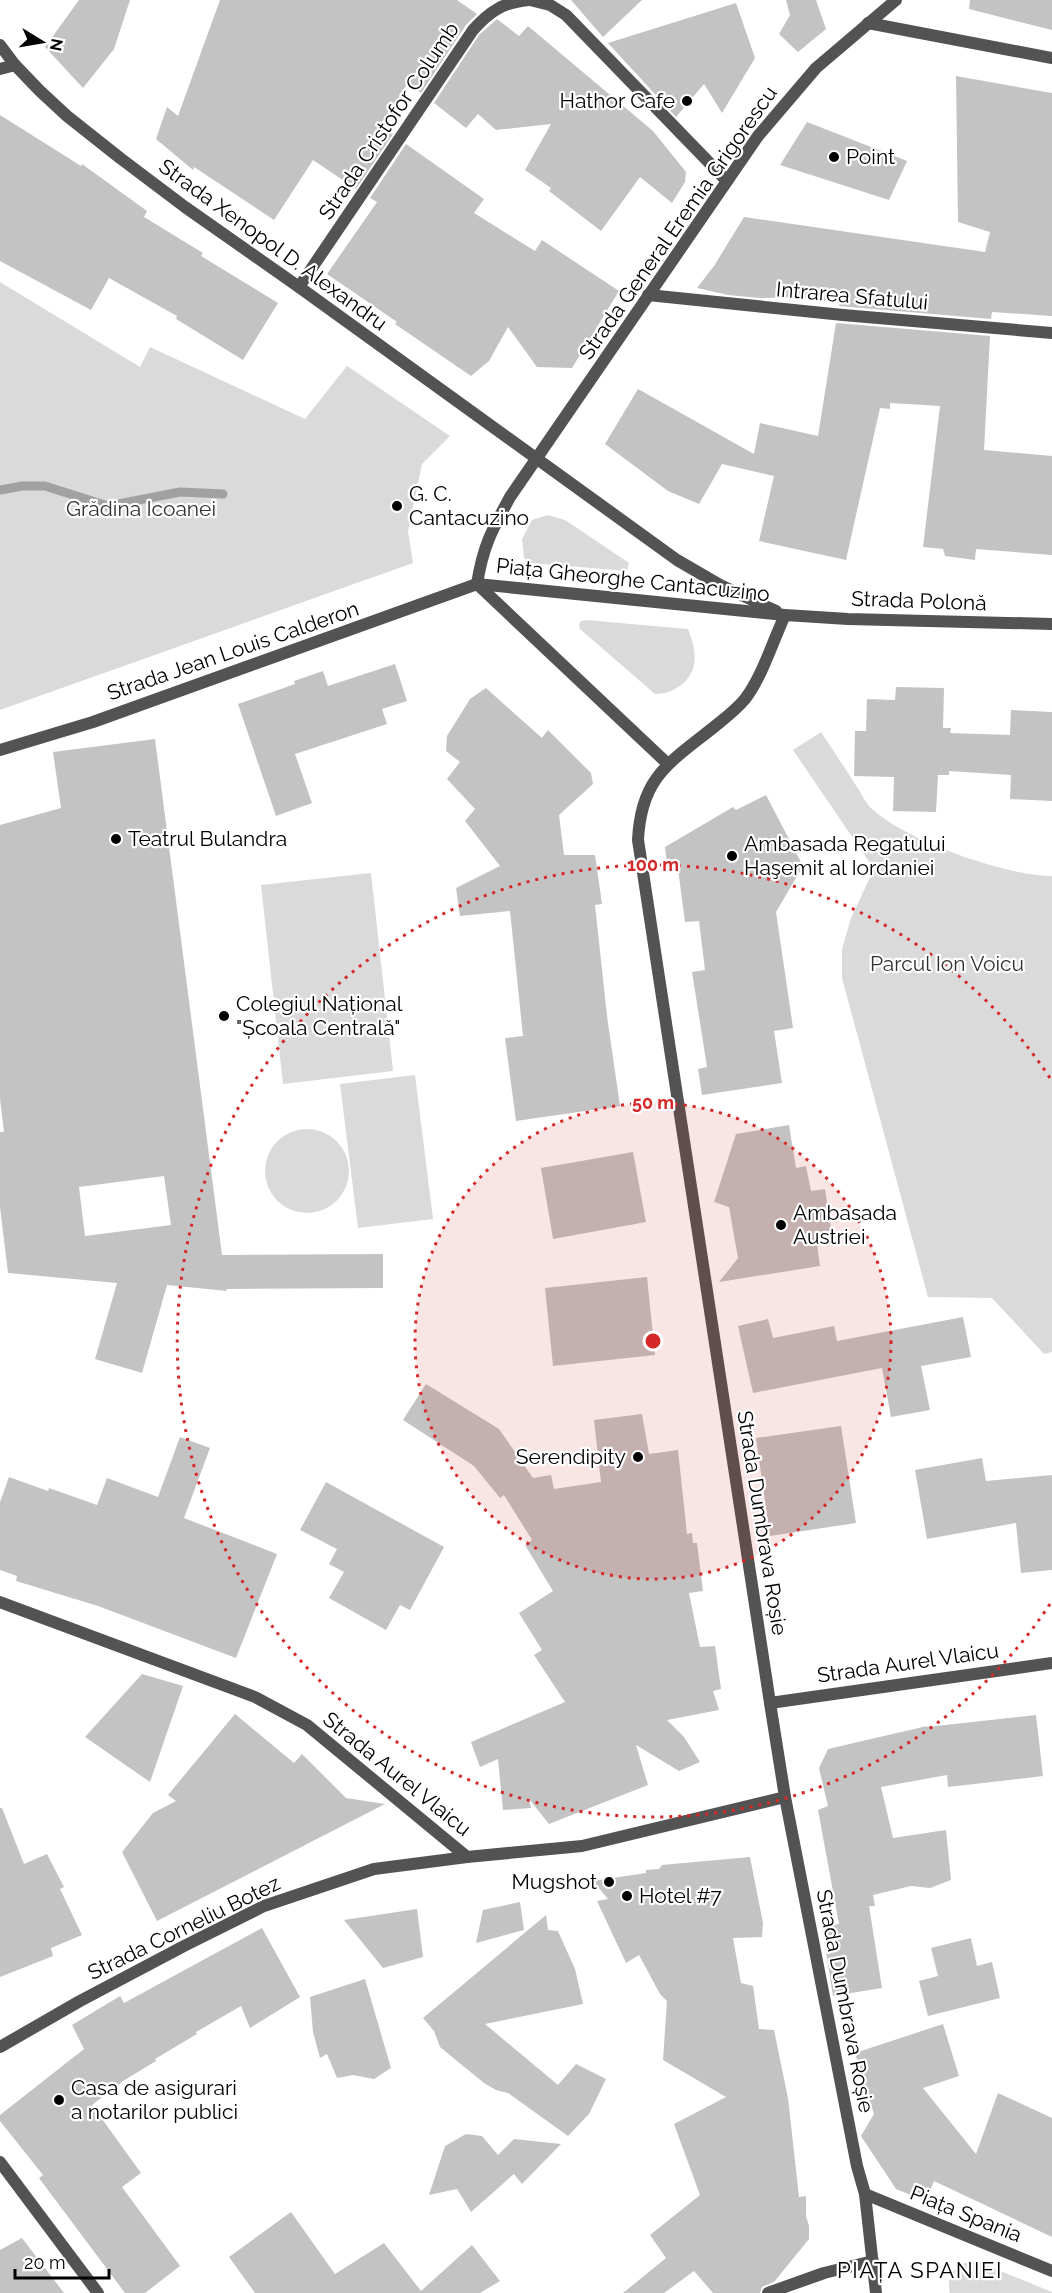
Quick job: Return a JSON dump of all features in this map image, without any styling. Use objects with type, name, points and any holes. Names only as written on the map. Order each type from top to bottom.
[{"type":"street","name":"Strada Cristofor Columb","points":[[299,287],[473,30],[497,8],[512,2],[530,0],[550,5],[566,15],[727,181]]},
{"type":"street","name":"Strada General Eremia Grigorescu","points":[[537,459],[727,181],[782,106],[816,68],[896,0]]},
{"type":"street","points":[[868,23],[1052,58]]},
{"type":"street","name":"Strada Xenopol D. Alexandru","points":[[0,45],[15,65],[67,116],[120,159],[537,459]]},
{"type":"street","points":[[0,69],[15,65]]},
{"type":"street","name":"Intrarea Sfatului","points":[[648,296],[1052,333]]},
{"type":"street","name":"Piața Gheorghe Cantacuzino","points":[[477,584],[482,552],[494,525],[510,497],[537,459],[686,566],[720,585],[785,615]]},
{"type":"street","name":"Piața Gheorghe Cantacuzino","points":[[477,584],[785,615]]},
{"type":"street","name":"Piața Gheorghe Cantacuzino","points":[[477,584],[668,764],[735,711],[746,698],[785,615]]},
{"type":"street","name":"Strada Jean Louis Calderon","points":[[0,750],[93,722],[477,584]]},
{"type":"street","name":"Strada Polonă","points":[[785,615],[848,619],[1052,624]]},
{"type":"street","name":"Strada Dumbrava Roșie","points":[[668,764],[644,798],[639,819],[638,840],[785,1797],[857,2166],[865,2194],[876,2293]]},
{"type":"street","name":"Strada Aurel Vlaicu","points":[[0,1602],[255,1697],[307,1725],[466,1857],[582,1846],[785,1797]]},
{"type":"street","name":"Strada Aurel Vlaicu","points":[[770,1703],[1052,1663]]},
{"type":"street","name":"Strada Corneliu Botez","points":[[0,2047],[90,1995],[264,1906],[374,1869],[466,1857]]},
{"type":"street","points":[[0,2162],[98,2293]]},
{"type":"street","name":"Piața Spania","points":[[865,2194],[1052,2271]]},
{"type":"street","points":[[768,2293],[824,2273],[873,2261]]},
{"type":"green space","name":"Grădina Icoanei","points":[[0,282],[140,367],[150,347],[305,419],[347,366],[450,436],[422,464],[408,531],[413,563],[0,710]]},
{"type":"green space","points":[[548,515],[565,520],[629,563],[627,571],[530,563],[524,558],[522,539],[532,520]]},
{"type":"green space","points":[[581,621],[688,629],[695,659],[691,673],[675,689],[655,694],[580,629]]},
{"type":"green space","name":"Parcul Ion Voicu","points":[[821,732],[868,804],[888,821],[908,833],[958,855],[1009,870],[1052,876],[1052,1352],[1044,1354],[992,1298],[928,1297],[842,978],[842,949],[851,918],[874,869],[793,750]]},
{"type":"green space","points":[[371,873],[393,1071],[283,1084],[261,885]]},
{"type":"green space","points":[[415,1075],[433,1219],[358,1228],[340,1084]]},
{"type":"green space","points":[[307,1129],[323,1132],[337,1141],[346,1155],[349,1171],[346,1187],[337,1201],[323,1210],[307,1213],[291,1210],[277,1201],[268,1187],[265,1171],[268,1155],[277,1141],[291,1132]]},
{"type":"green space","points":[[976,2261],[1052,2293],[950,2293],[949,2280],[954,2270]]},
{"type":"building","points":[[79,0],[130,0],[114,49],[83,88],[45,47]]},
{"type":"building","points":[[220,0],[457,0],[477,14],[466,25],[421,93],[408,83],[380,126],[393,134],[356,189],[313,160],[274,220],[194,167],[193,170],[156,139],[167,107],[178,116]]},
{"type":"building","points":[[571,0],[642,0],[603,37]]},
{"type":"building","points":[[786,0],[816,0],[826,29],[798,52],[779,34],[790,15]]},
{"type":"building","points":[[970,0],[1052,0],[1052,30],[969,9]]},
{"type":"building","points":[[736,3],[755,58],[722,113],[704,84],[676,117],[608,43]]},
{"type":"building","points":[[497,19],[519,36],[528,26],[653,131],[686,172],[685,182],[672,203],[640,177],[601,231],[549,191],[551,188],[525,170],[551,124],[496,130],[478,114],[466,128],[434,103],[479,35]]},
{"type":"building","points":[[956,76],[1052,93],[1052,316],[992,312],[991,319],[839,306],[840,303],[801,297],[760,298],[728,295],[697,288],[714,266],[744,217],[985,252],[990,232],[958,222]]},
{"type":"building","points":[[0,115],[81,166],[82,164],[147,211],[144,217],[203,253],[201,256],[278,303],[243,360],[176,319],[177,316],[109,278],[91,310],[0,261]]},
{"type":"building","points":[[807,122],[907,161],[889,200],[780,165]]},
{"type":"building","points":[[406,144],[484,199],[474,213],[535,251],[542,240],[619,291],[572,368],[537,367],[508,327],[489,361],[471,376],[327,274],[377,202],[370,198]]},
{"type":"building","points":[[836,323],[990,336],[984,450],[1052,456],[1052,555],[976,549],[975,560],[945,556],[943,549],[923,547],[940,406],[890,403],[890,409],[880,408],[846,560],[759,541],[774,476],[722,464],[699,504],[668,491],[605,444],[638,389],[754,454],[760,423],[818,436]]},
{"type":"building","points":[[395,664],[407,701],[382,709],[387,724],[295,754],[312,803],[276,816],[238,704],[295,684],[294,681],[323,671],[328,686]]},
{"type":"building","points":[[896,687],[944,688],[943,728],[951,728],[950,733],[1010,735],[1011,710],[1052,712],[1052,801],[1010,799],[1011,775],[949,771],[949,775],[938,775],[936,812],[893,811],[894,777],[854,776],[855,731],[866,731],[867,699],[895,700]]},
{"type":"building","points":[[486,688],[542,738],[548,730],[591,773],[593,784],[559,815],[564,855],[595,855],[602,904],[595,905],[620,1106],[516,1121],[505,1038],[523,1036],[510,911],[460,916],[456,888],[500,866],[465,821],[475,809],[447,779],[460,762],[446,751],[447,736],[470,699]]},
{"type":"building","points":[[155,739],[222,1255],[383,1254],[383,1288],[226,1289],[227,1291],[167,1285],[142,1373],[95,1359],[117,1283],[8,1273],[0,1207],[0,1132],[4,1132],[0,1099],[0,825],[61,808],[53,752]],"holes":[[[164,1176],[171,1225],[85,1236],[79,1187]]]},
{"type":"building","points":[[766,795],[803,866],[776,912],[793,1028],[774,1031],[782,1083],[702,1095],[698,1069],[707,1067],[692,972],[705,970],[699,921],[685,922],[678,869],[667,864],[665,847],[733,807],[736,810]]},
{"type":"building","name":"Ambasada Austriei","points":[[789,1125],[796,1168],[806,1166],[811,1191],[825,1189],[833,1242],[817,1244],[820,1266],[719,1282],[738,1258],[729,1207],[714,1202],[736,1134]]},
{"type":"building","points":[[633,1152],[646,1222],[553,1239],[541,1168]]},
{"type":"building","points":[[647,1277],[655,1355],[553,1366],[545,1288]]},
{"type":"building","points":[[963,1317],[971,1357],[921,1366],[930,1410],[891,1417],[882,1368],[753,1393],[738,1326],[768,1319],[773,1338],[834,1326],[837,1341]]},
{"type":"building","points":[[426,1384],[499,1429],[533,1478],[551,1475],[554,1489],[601,1482],[594,1420],[642,1414],[649,1454],[678,1450],[687,1534],[692,1533],[693,1543],[697,1543],[703,1591],[689,1593],[700,1647],[715,1646],[721,1689],[713,1691],[719,1710],[667,1720],[684,1737],[700,1762],[679,1771],[636,1745],[648,1785],[549,1824],[529,1799],[531,1808],[503,1810],[498,1759],[480,1767],[471,1742],[565,1702],[534,1655],[542,1650],[519,1613],[553,1591],[525,1545],[532,1540],[504,1495],[500,1498],[474,1466],[403,1420]]},
{"type":"building","points":[[841,1426],[856,1523],[770,1536],[756,1438]]},
{"type":"building","points":[[180,1437],[210,1448],[184,1518],[277,1554],[236,1658],[98,1606],[16,1581],[17,1576],[0,1570],[0,1502],[9,1477],[97,1505],[107,1478],[158,1497]]},
{"type":"building","points":[[982,1458],[986,1481],[1052,1475],[1052,1570],[1021,1573],[1016,1523],[927,1539],[915,1470]]},
{"type":"building","points":[[326,1482],[444,1547],[410,1610],[400,1605],[386,1630],[329,1598],[344,1572],[329,1564],[337,1549],[300,1530]]},
{"type":"building","points":[[142,1674],[183,1686],[150,1782],[85,1737]]},
{"type":"building","points":[[235,1714],[294,1763],[302,1754],[346,1798],[385,1804],[157,1921],[122,1852],[153,1813],[176,1801],[168,1795]]},
{"type":"building","points":[[1036,1715],[1043,1776],[948,1787],[947,1775],[881,1787],[893,1838],[946,1830],[951,1880],[930,1888],[911,1886],[873,1895],[875,1906],[869,1906],[882,1988],[833,1996],[822,1927],[839,1924],[818,1810],[828,1806],[819,1768],[828,1749],[927,1726]]},
{"type":"building","points":[[0,1808],[2,1808],[24,1864],[47,1854],[64,1887],[60,1889],[82,1935],[51,1948],[53,1956],[0,1977]]},
{"type":"building","points":[[750,1857],[763,1923],[762,1937],[733,1938],[741,1983],[753,1986],[759,2029],[774,2030],[788,2098],[799,2197],[806,2196],[809,2239],[774,2282],[762,2287],[760,2293],[713,2293],[694,2271],[664,2293],[623,2293],[666,2258],[650,2235],[700,2195],[674,2124],[726,2097],[663,2060],[667,2001],[660,1994],[639,1955],[626,1963],[597,1901],[608,1899],[593,1881],[646,1873],[646,1870],[659,1869],[662,1865]]},
{"type":"building","points":[[520,1902],[524,1930],[476,1943],[483,1910]]},
{"type":"building","points":[[417,1909],[423,1957],[383,1968],[344,1920]]},
{"type":"building","points":[[546,1915],[548,1930],[558,1931],[575,1969],[583,2004],[485,2024],[558,2085],[576,2064],[606,2079],[589,2114],[568,2136],[508,2093],[496,2090],[484,2083],[440,2047],[434,2031],[423,2018]]},
{"type":"building","points":[[262,1928],[300,1997],[250,2028],[241,2006],[155,2059],[156,2061],[123,2081],[92,2105],[141,2173],[122,2187],[180,2266],[145,2293],[125,2293],[39,2178],[43,2175],[0,2121],[0,2115],[84,2049],[72,2025],[120,1996],[124,2003]]},
{"type":"building","points":[[971,1938],[977,1966],[992,1962],[1000,1998],[928,2016],[919,1981],[938,1976],[931,1948]]},
{"type":"building","points":[[365,1979],[391,2068],[374,2079],[353,2075],[337,2078],[327,2054],[320,2058],[313,2032],[310,1997]]},
{"type":"building","points":[[943,2024],[959,2076],[923,2088],[976,2154],[998,2093],[1052,2118],[1052,2237],[934,2181],[926,2201],[896,2189],[861,2136],[874,2114],[855,2053]]},
{"type":"building","points":[[466,2134],[482,2136],[498,2155],[514,2139],[561,2144],[522,2184],[514,2174],[471,2212],[457,2189],[429,2195],[445,2146]]},
{"type":"building","points":[[291,2212],[335,2274],[384,2243],[421,2291],[472,2245],[500,2281],[480,2293],[255,2293],[229,2257]]},
{"type":"building","points":[[22,2238],[64,2293],[0,2293],[0,2250]]},
{"type":"waterway","points":[[0,490],[22,486],[45,486],[108,506],[180,492],[223,494]]},
{"type":"place","name":"Hathor Cafe","points":[[687,101]]},
{"type":"place","name":"Point","points":[[834,157]]},
{"type":"place","name":"G. C. Cantacuzino","points":[[397,506]]},
{"type":"place","name":"Teatrul Bulandra","points":[[116,839]]},
{"type":"place","name":"Ambasada Regatului Haşemit al Iordaniei","points":[[732,856]]},
{"type":"place","name":"Colegiul Național \"Școala Centrală\"","points":[[224,1016]]},
{"type":"place","name":"Ambasada Austriei","points":[[781,1225]]},
{"type":"place","name":"Serendipity","points":[[638,1457]]},
{"type":"place","name":"Mugshot","points":[[609,1882]]},
{"type":"place","name":"Hotel #7","points":[[627,1896]]},
{"type":"place","name":"Casa de asigurari a notarilor publici","points":[[59,2100]]},
{"type":"district","name":"PIAȚA SPANIEI","points":[[920,2270]]}]
